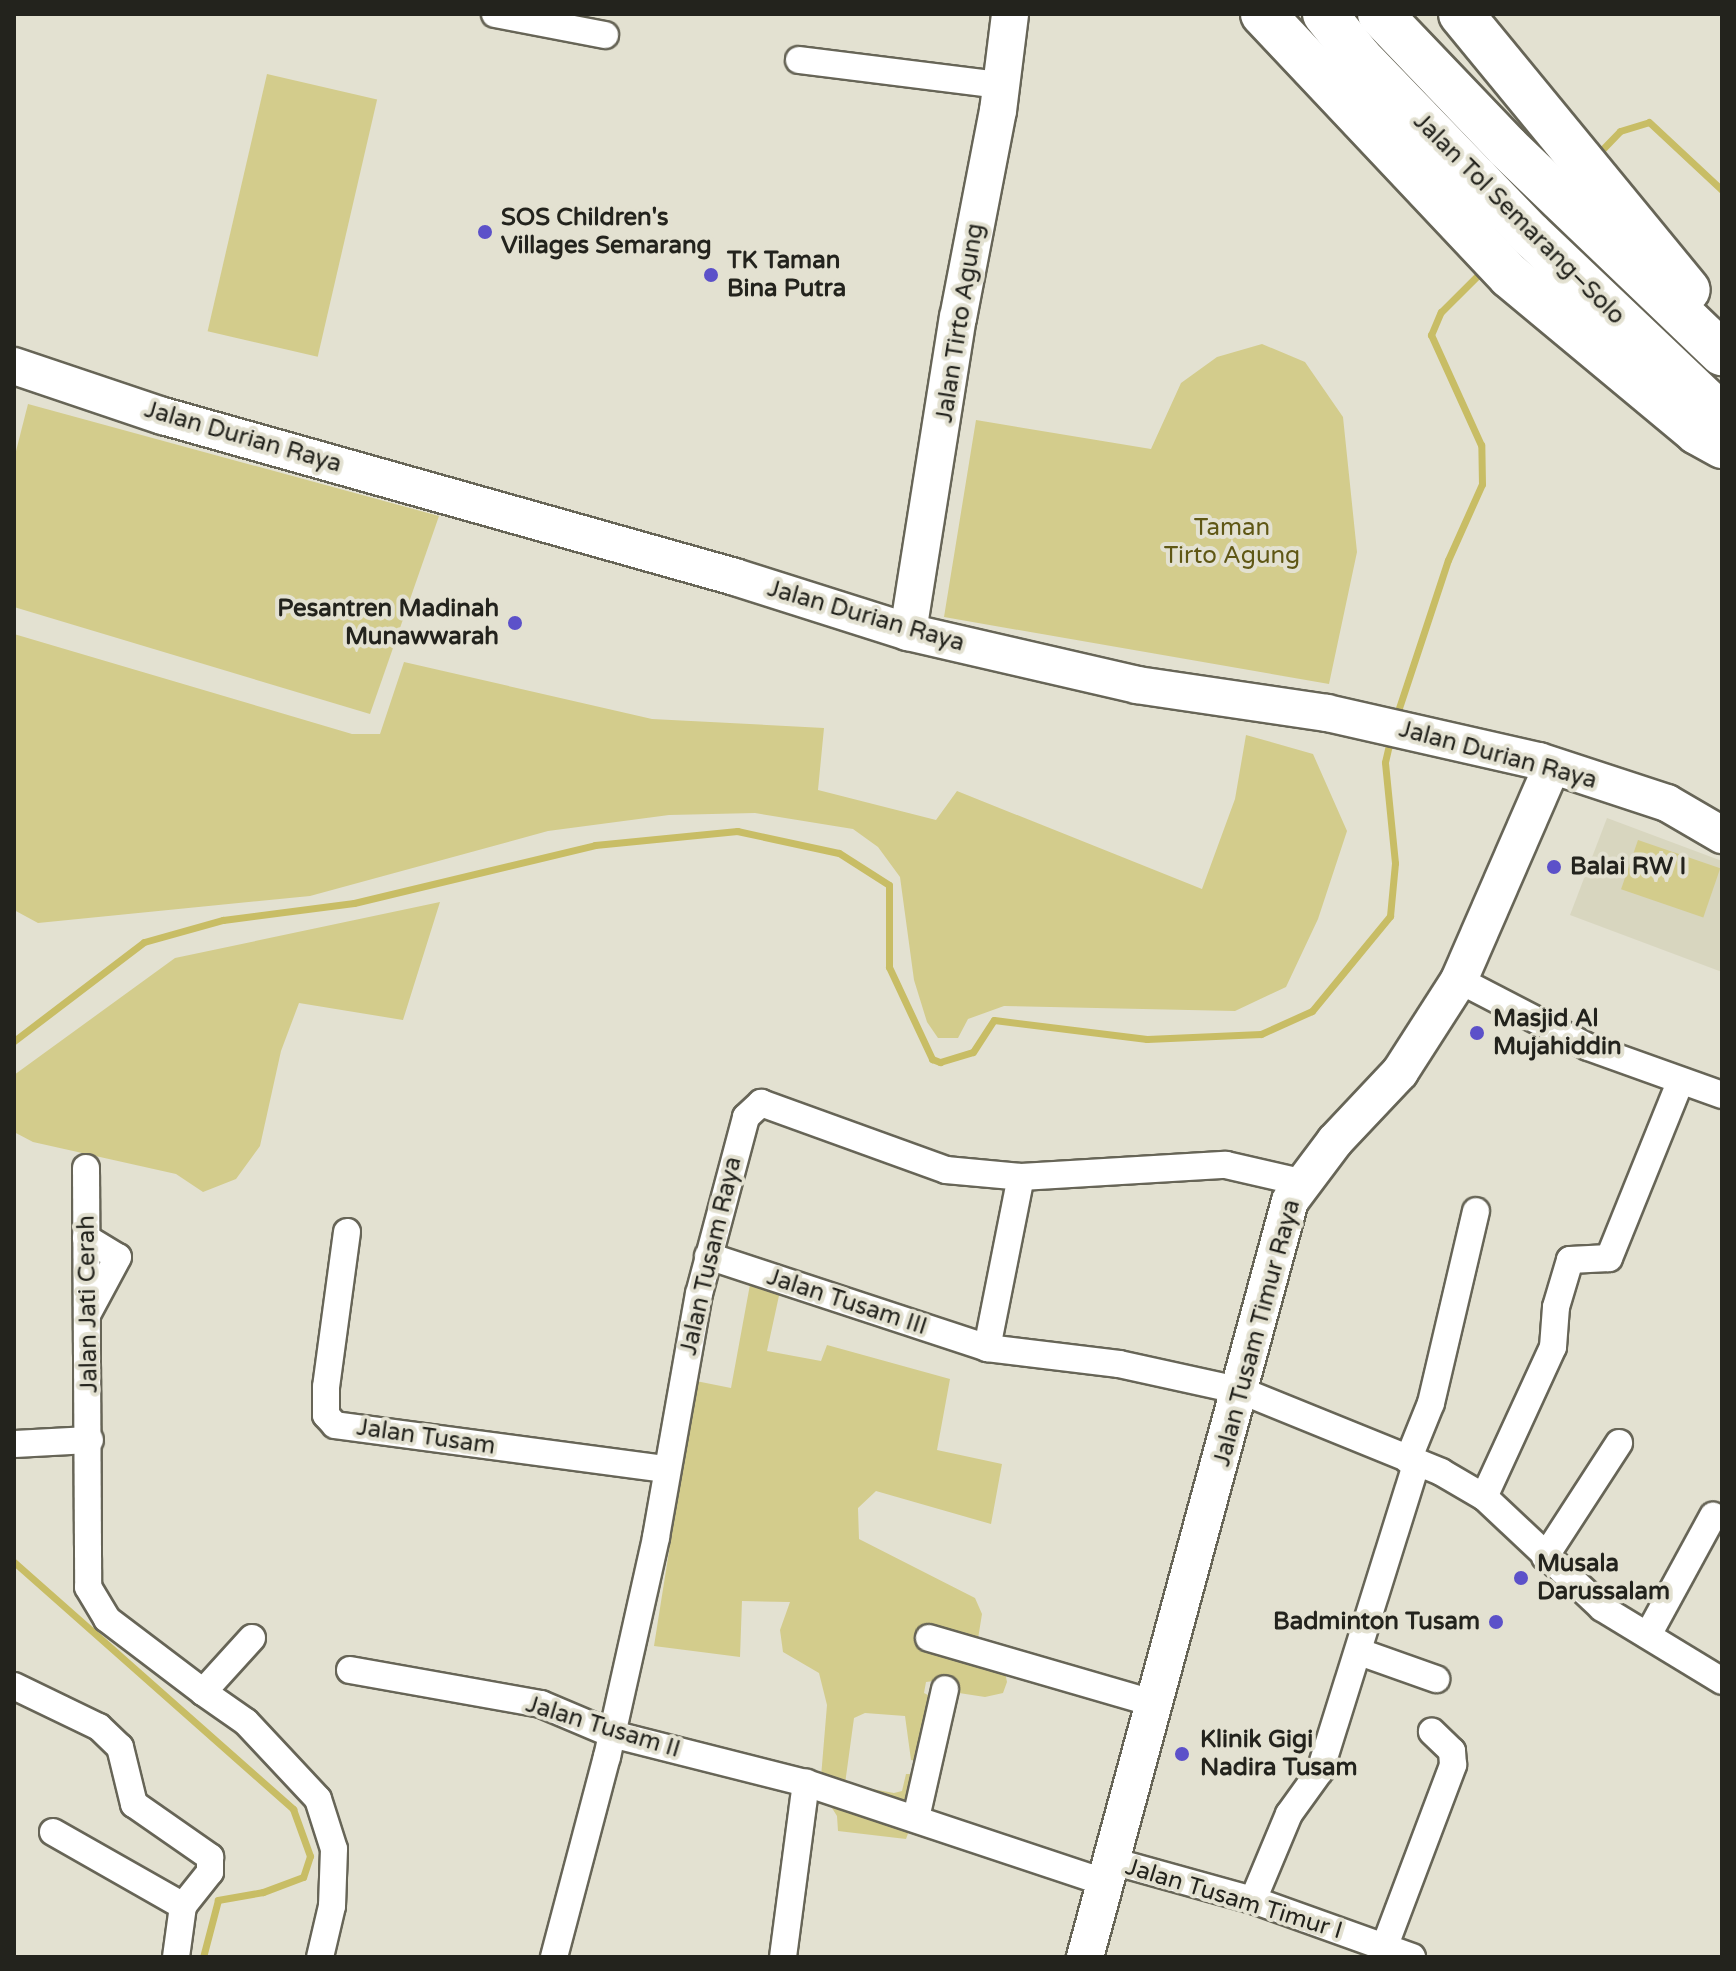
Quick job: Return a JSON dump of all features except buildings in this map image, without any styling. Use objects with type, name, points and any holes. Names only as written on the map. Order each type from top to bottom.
[{"type":"highway","points":[[1263,14],[1452,221],[1510,276],[1697,432],[1722,446]]},
{"type":"highway","name":"Jalan Tol Semarang–Solo","points":[[1325,14],[1530,234],[1722,416]]},
{"type":"highway","name":"Jalan Tol Semarang–Solo","points":[[1380,14],[1507,147],[1576,185],[1692,330],[1722,353]]},
{"type":"highway","points":[[1461,14],[1544,117],[1576,185],[1722,331]]},
{"type":"main road","name":"Jalan Tirto Agung","points":[[908,632],[1001,85],[1010,14]]},
{"type":"main road","name":"Jalan Durian Raya","points":[[14,366],[163,416],[735,577],[908,632],[1137,685],[1415,730],[1552,766],[1667,803],[1722,835]]},
{"type":"main road","name":"Jalan Tusam Timur Raya","points":[[1085,1957],[1242,1391],[1290,1201],[1300,1182],[1400,1072],[1459,980],[1552,766]]},
{"type":"street","points":[[495,14],[605,35]]},
{"type":"street","points":[[799,60],[1001,85]]},
{"type":"street","points":[[1459,980],[1530,1021],[1680,1082],[1722,1095]]},
{"type":"street","points":[[1484,1497],[1553,1347],[1556,1307],[1570,1260],[1609,1258],[1680,1082]]},
{"type":"street","name":"Jalan Tusam Raya","points":[[554,1957],[612,1734],[708,1256],[737,1140],[746,1117],[761,1103],[946,1170],[1021,1177],[1226,1165],[1300,1182]]},
{"type":"street","name":"Jalan Jati Cerah","points":[[86,1168],[90,1440],[88,1587],[107,1619],[246,1722],[318,1799],[334,1849],[332,1906],[320,1957]]},
{"type":"street","points":[[987,1348],[1021,1177]]},
{"type":"street","points":[[1253,1900],[1289,1814],[1320,1771],[1360,1652],[1431,1403],[1476,1211]]},
{"type":"street","name":"Jalan Tusam","points":[[347,1232],[326,1387],[326,1415],[335,1425],[666,1469]]},
{"type":"street","name":"Jalan Tusam III","points":[[708,1256],[987,1348],[1119,1364],[1242,1391],[1441,1472],[1484,1497],[1602,1608],[1722,1681]]},
{"type":"street","points":[[14,1444],[90,1440]]},
{"type":"street","points":[[1545,1557],[1619,1443]]},
{"type":"street","points":[[1648,1635],[1713,1516]]},
{"type":"street","points":[[203,1692],[252,1638]]},
{"type":"street","points":[[929,1638],[1153,1703]]},
{"type":"street","points":[[1360,1652],[1436,1679]]},
{"type":"street","name":"Jalan Tusam II","points":[[350,1670],[541,1704],[612,1734],[806,1783],[916,1818],[1109,1872]]},
{"type":"street","points":[[14,1686],[99,1727],[120,1747],[134,1804],[210,1857],[210,1872],[183,1906],[176,1957]]},
{"type":"street","points":[[916,1818],[945,1689]]},
{"type":"street","points":[[1400,1954],[1453,1765],[1452,1751],[1432,1732]]},
{"type":"street","points":[[783,1957],[806,1783]]},
{"type":"street","points":[[53,1832],[183,1906]]},
{"type":"street","name":"Jalan Tusam Timur I","points":[[1109,1872],[1253,1900],[1400,1954]]},
{"type":"shaded area","points":[[1607,818],[1722,861],[1722,972],[1570,915]]},
{"type":"green space","points":[[267,74],[377,99],[318,357],[208,331]]},
{"type":"green space","name":"Taman Tirto Agung","points":[[1262,344],[1305,362],[1343,417],[1357,552],[1329,684],[944,617],[976,420],[1151,449],[1181,383],[1217,357]]},
{"type":"green space","points":[[28,404],[439,516],[370,714],[14,607],[14,459]]},
{"type":"green space","points":[[14,634],[352,734],[380,734],[404,662],[652,719],[824,728],[818,790],[936,820],[957,791],[1202,889],[1235,799],[1246,735],[1313,754],[1347,831],[1318,919],[1286,987],[1235,1011],[1004,1006],[968,1019],[958,1038],[938,1038],[927,1022],[914,980],[900,877],[878,847],[853,829],[755,813],[669,815],[548,831],[310,896],[38,923],[14,910]]},
{"type":"green space","points":[[1638,840],[1720,868],[1703,917],[1621,889]]},
{"type":"green space","points":[[440,902],[403,1020],[299,1003],[281,1051],[260,1146],[236,1179],[203,1192],[176,1174],[33,1142],[14,1132],[14,1075],[175,958]]},
{"type":"green space","points":[[751,1279],[780,1291],[767,1351],[821,1361],[827,1345],[950,1379],[937,1450],[1002,1464],[991,1524],[876,1491],[858,1508],[859,1539],[975,1598],[982,1614],[977,1645],[1004,1667],[1007,1682],[1003,1693],[985,1697],[959,1693],[942,1680],[926,1682],[924,1693],[942,1702],[948,1726],[946,1754],[937,1764],[911,1760],[905,1716],[865,1713],[854,1718],[845,1784],[894,1793],[902,1791],[906,1774],[915,1774],[914,1817],[906,1839],[838,1831],[837,1816],[820,1789],[827,1705],[819,1673],[783,1652],[780,1630],[790,1602],[742,1601],[740,1657],[654,1646],[696,1381],[731,1388]]},
{"type":"waterway","points":[[1595,157],[1620,131],[1649,122],[1722,190]]},
{"type":"waterway","points":[[1396,717],[1448,560],[1482,484],[1481,445],[1431,335],[1441,312],[1485,268]]},
{"type":"waterway","points":[[14,1041],[144,942],[223,920],[354,903],[595,845],[737,831],[839,853],[889,885],[889,967],[932,1059],[940,1062],[973,1052],[994,1020],[1147,1039],[1261,1034],[1312,1011],[1390,916],[1395,863],[1385,762],[1391,736]]},
{"type":"waterway","points":[[14,1562],[293,1809],[310,1856],[303,1877],[263,1892],[218,1900],[203,1957]]},
{"type":"place","name":"SOS Children's Villages Semarang","points":[[485,232]]},
{"type":"place","name":"TK Taman Bina Putra","points":[[711,275]]},
{"type":"place","name":"Pesantren Madinah Munawwarah","points":[[515,623]]},
{"type":"place","name":"Balai RW I","points":[[1554,867]]},
{"type":"place","name":"Masjid Al Mujahiddin","points":[[1477,1033]]},
{"type":"place","name":"Musala Darussalam","points":[[1521,1578]]},
{"type":"place","name":"Badminton Tusam","points":[[1496,1622]]},
{"type":"place","name":"Klinik Gigi Nadira Tusam","points":[[1182,1754]]}]
